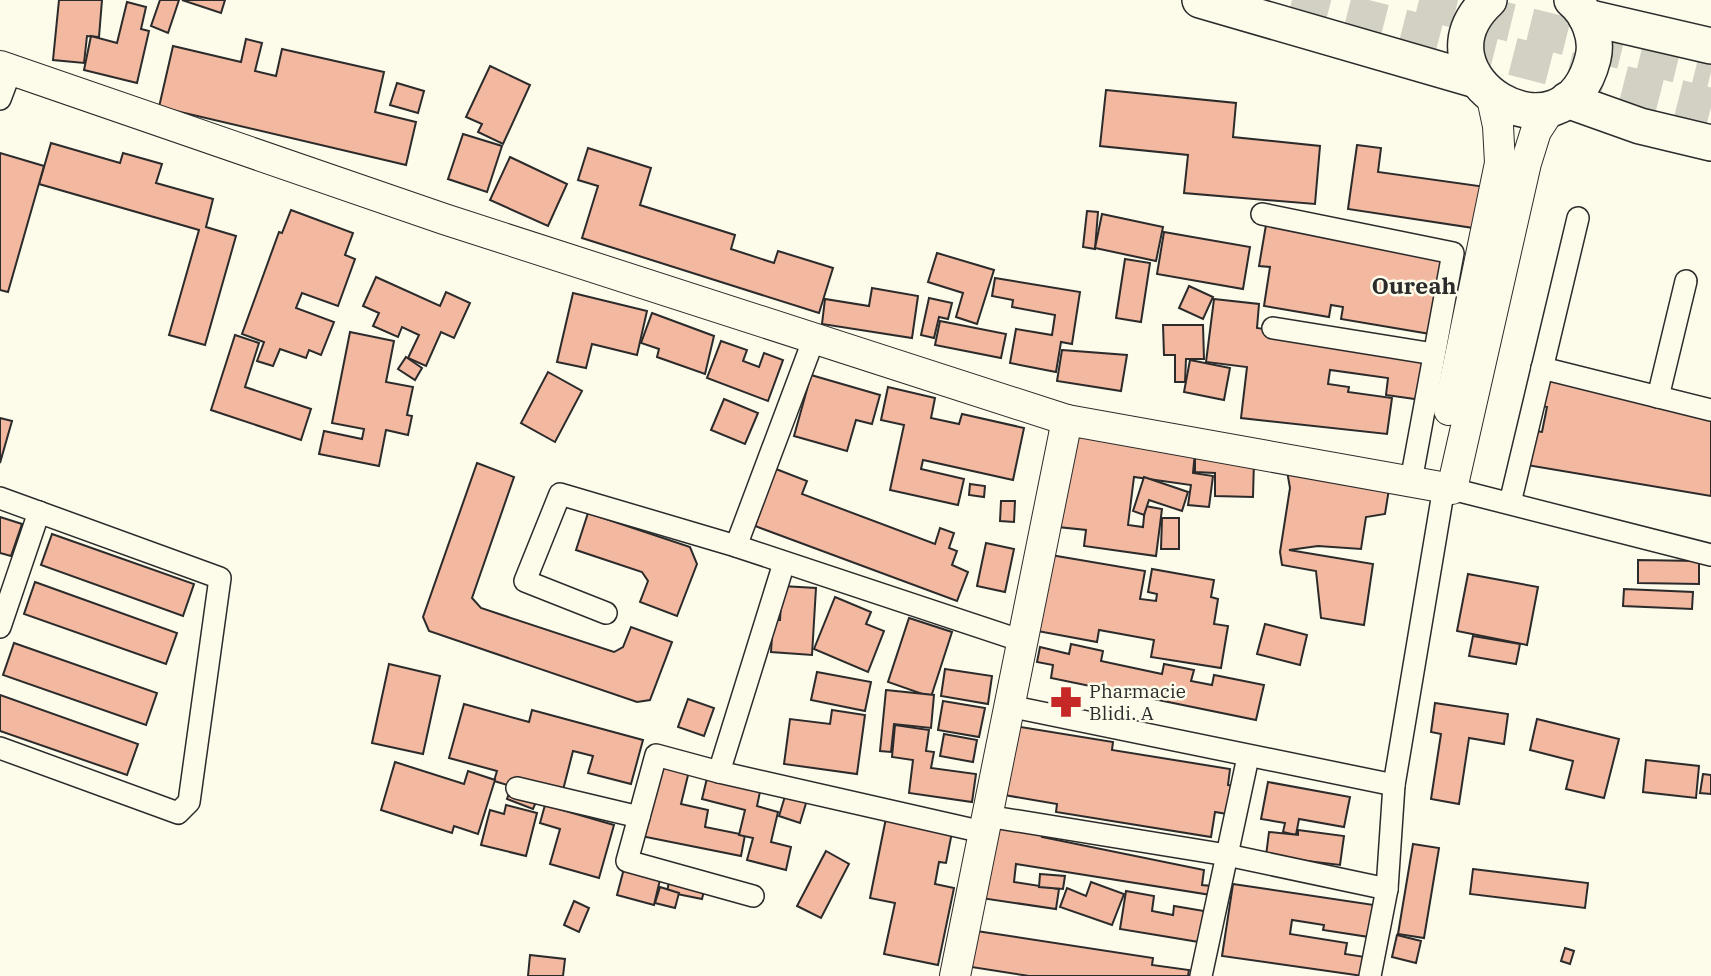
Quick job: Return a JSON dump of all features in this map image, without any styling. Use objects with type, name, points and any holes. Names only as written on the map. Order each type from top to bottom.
[{"type":"main road","points":[[1199,0],[1484,89],[1510,108],[1530,112],[1559,104],[1711,144]]},
{"type":"main road","points":[[1435,485],[1497,182],[1500,146],[1484,89],[1467,50],[1474,19],[1489,0]]},
{"type":"main road","points":[[1435,485],[1536,131],[1559,104],[1581,88],[1590,71],[1594,53],[1593,34],[1579,8]]},
{"type":"main road","points":[[1579,8],[1711,46]]},
{"type":"main road","points":[[5,68],[444,219],[813,341],[1067,420],[1435,485]]},
{"type":"main road","points":[[956,976],[1067,420]]},
{"type":"street","points":[[0,99],[5,68]]},
{"type":"street","points":[[1262,214],[1452,253],[1434,354],[1435,485],[1394,785],[1387,889],[1370,976]]},
{"type":"street","points":[[1510,503],[1578,218]]},
{"type":"street","points":[[1658,397],[1686,281]]},
{"type":"street","points":[[1273,328],[1434,354]]},
{"type":"street","points":[[736,547],[813,341]]},
{"type":"street","points":[[1542,368],[1711,410]]},
{"type":"street","points":[[1435,485],[1711,555]]},
{"type":"street","points":[[606,613],[525,581],[560,494],[784,562],[1022,641]]},
{"type":"street","points":[[0,498],[220,578],[189,802],[178,813],[0,748]]},
{"type":"street","points":[[0,627],[39,512]]},
{"type":"street","points":[[719,772],[784,562]]},
{"type":"street","points":[[1009,706],[1394,785]]},
{"type":"street","points":[[753,896],[627,861],[656,755],[719,772],[985,824],[1227,855],[1387,889]]},
{"type":"street","points":[[1200,976],[1248,757]]},
{"type":"street","points":[[517,788],[639,817]]},
{"type":"building","points":[[59,0],[102,0],[99,37],[87,36],[84,63],[53,60]]},
{"type":"building","points":[[160,0],[179,0],[168,33],[151,26]]},
{"type":"building","points":[[182,0],[225,0],[221,13]]},
{"type":"building","points":[[127,2],[146,7],[141,29],[149,31],[137,83],[84,70],[91,36],[117,43]]},
{"type":"building","points":[[246,39],[262,43],[255,71],[276,76],[282,49],[384,72],[375,112],[416,122],[406,165],[159,107],[173,46],[241,62]]},
{"type":"building","points":[[490,66],[530,85],[503,144],[478,132],[482,124],[466,117]]},
{"type":"building","points":[[397,83],[424,91],[418,113],[390,105]]},
{"type":"building","points":[[1106,90],[1236,103],[1233,137],[1320,146],[1315,204],[1184,193],[1188,155],[1100,146]]},
{"type":"building","points":[[463,134],[502,146],[487,192],[448,179]]},
{"type":"building","points":[[51,143],[120,163],[123,153],[162,164],[156,183],[213,199],[206,227],[236,236],[205,345],[169,335],[199,230],[39,184]]},
{"type":"building","points":[[1357,145],[1381,148],[1378,172],[1486,187],[1480,229],[1348,209]]},
{"type":"building","points":[[588,148],[651,168],[640,205],[735,235],[731,249],[774,263],[778,251],[833,268],[819,313],[582,238],[598,186],[578,180]]},
{"type":"building","points":[[0,153],[44,166],[8,292],[0,290]]},
{"type":"building","points":[[510,157],[567,184],[548,226],[490,200]]},
{"type":"building","points":[[291,210],[353,233],[345,255],[355,259],[338,306],[302,293],[296,308],[334,322],[321,355],[309,350],[306,358],[280,349],[273,366],[257,361],[264,342],[242,334],[279,232],[282,233]]},
{"type":"building","points":[[1087,211],[1098,212],[1095,249],[1083,247]]},
{"type":"building","points":[[1102,214],[1163,227],[1156,261],[1095,248]]},
{"type":"building","points":[[1267,219],[1462,251],[1448,337],[1341,319],[1343,307],[1331,305],[1329,317],[1264,306],[1270,267],[1259,266]]},
{"type":"building","points":[[1164,232],[1250,247],[1243,289],[1157,274]]},
{"type":"building","points":[[937,253],[994,270],[977,324],[956,317],[963,293],[928,282]]},
{"type":"building","points":[[1125,259],[1150,263],[1141,322],[1116,318]]},
{"type":"building","points":[[376,277],[440,306],[446,292],[470,303],[454,338],[441,332],[426,366],[408,358],[419,335],[402,327],[398,337],[373,326],[379,313],[363,306]]},
{"type":"building","points":[[995,278],[1080,292],[1072,344],[1061,342],[1056,372],[1010,363],[1016,329],[1052,335],[1055,315],[1012,307],[1013,300],[992,296]]},
{"type":"building","points":[[1189,286],[1213,297],[1203,319],[1179,308]]},
{"type":"building","points":[[872,288],[918,296],[912,338],[822,324],[825,299],[869,306]]},
{"type":"building","points":[[573,293],[647,311],[637,355],[592,344],[586,368],[557,362]]},
{"type":"building","points":[[929,298],[952,303],[948,319],[939,317],[934,338],[921,335]]},
{"type":"building","points":[[1214,299],[1259,304],[1257,328],[1435,356],[1429,401],[1386,395],[1388,378],[1330,370],[1328,384],[1349,387],[1348,392],[1392,398],[1387,434],[1241,418],[1247,367],[1206,362]]},
{"type":"building","points":[[652,313],[714,336],[705,374],[657,357],[659,349],[641,343]]},
{"type":"building","points":[[940,321],[1006,334],[1001,358],[935,345]]},
{"type":"building","points":[[1163,325],[1203,325],[1204,359],[1186,359],[1185,382],[1175,382],[1175,355],[1164,355]]},
{"type":"building","points":[[350,332],[394,341],[386,382],[413,387],[407,415],[412,416],[408,435],[386,430],[379,466],[319,454],[324,431],[362,439],[364,429],[332,423]]},
{"type":"building","points":[[235,335],[259,343],[245,387],[311,409],[301,440],[211,410]]},
{"type":"building","points":[[721,341],[747,350],[743,361],[759,367],[764,353],[783,360],[768,401],[707,378]]},
{"type":"building","points":[[1062,350],[1127,355],[1121,391],[1057,381]]},
{"type":"building","points":[[406,357],[422,368],[415,380],[398,369]]},
{"type":"building","points":[[1190,360],[1230,368],[1224,400],[1184,392]]},
{"type":"building","points":[[1538,368],[1711,410],[1711,496],[1521,464],[1527,430],[1542,432],[1547,407],[1532,404]]},
{"type":"building","points":[[548,372],[582,391],[555,442],[521,423]]},
{"type":"building","points":[[811,375],[880,395],[872,424],[856,420],[847,451],[794,436]]},
{"type":"building","points":[[888,387],[935,398],[931,418],[959,424],[962,414],[1024,428],[1013,480],[923,460],[921,469],[964,479],[958,505],[890,490],[904,425],[881,420]]},
{"type":"building","points":[[724,399],[758,413],[745,444],[711,430]]},
{"type":"building","points":[[0,418],[12,421],[0,463]]},
{"type":"building","points":[[1070,433],[1195,452],[1193,473],[1213,476],[1209,507],[1188,505],[1191,485],[1134,477],[1128,525],[1143,527],[1145,506],[1162,509],[1156,556],[1084,546],[1086,530],[1058,527]]},
{"type":"building","points":[[1195,458],[1254,460],[1253,497],[1215,496],[1215,473],[1195,472]]},
{"type":"building","points":[[477,463],[514,477],[472,598],[481,608],[614,652],[623,647],[631,627],[672,642],[650,700],[637,702],[429,631],[423,617]]},
{"type":"building","points":[[776,469],[807,481],[802,494],[935,544],[940,528],[954,533],[949,548],[957,551],[952,565],[968,572],[957,601],[755,526]]},
{"type":"building","points":[[1287,471],[1389,489],[1385,514],[1366,517],[1361,549],[1318,546],[1289,550],[1373,564],[1364,625],[1321,618],[1316,571],[1282,565],[1280,552],[1290,488]]},
{"type":"building","points":[[1144,477],[1188,492],[1182,511],[1149,500],[1144,515],[1133,511]]},
{"type":"building","points":[[970,484],[985,486],[984,497],[969,495]]},
{"type":"building","points":[[1001,501],[1015,501],[1014,522],[1000,521]]},
{"type":"building","points":[[588,513],[690,547],[697,564],[677,616],[640,602],[648,581],[642,572],[576,550]]},
{"type":"building","points":[[0,517],[22,524],[11,556],[0,553]]},
{"type":"building","points":[[1162,518],[1179,518],[1179,549],[1161,549]]},
{"type":"building","points":[[52,534],[194,584],[183,616],[41,565]]},
{"type":"building","points":[[986,543],[1014,549],[1005,592],[977,586]]},
{"type":"building","points":[[1045,554],[1145,571],[1140,599],[1156,601],[1157,594],[1148,592],[1152,569],[1214,580],[1211,597],[1218,599],[1214,624],[1228,626],[1221,668],[1151,657],[1154,640],[1099,630],[1097,642],[1032,630]]},
{"type":"building","points":[[1638,560],[1699,561],[1699,584],[1638,583]]},
{"type":"building","points":[[1468,574],[1538,587],[1527,645],[1457,631]]},
{"type":"building","points":[[35,582],[177,633],[166,664],[24,614]]},
{"type":"building","points":[[782,586],[816,588],[812,655],[771,652],[773,620],[780,620]]},
{"type":"building","points":[[1624,589],[1693,592],[1692,609],[1623,606]]},
{"type":"building","points":[[835,597],[871,612],[866,624],[884,631],[868,672],[814,649]]},
{"type":"building","points":[[909,618],[952,632],[931,697],[888,682]]},
{"type":"building","points":[[1265,624],[1307,635],[1300,665],[1257,654]]},
{"type":"building","points":[[1473,636],[1520,644],[1516,664],[1469,656]]},
{"type":"building","points":[[14,643],[157,693],[146,725],[3,675]]},
{"type":"building","points":[[1071,644],[1103,651],[1101,661],[1162,674],[1164,664],[1194,670],[1191,681],[1212,685],[1214,675],[1264,685],[1256,720],[1051,678],[1053,665],[1037,662],[1040,647],[1069,654]]},
{"type":"building","points":[[389,664],[440,676],[423,754],[372,743]]},
{"type":"building","points":[[945,669],[992,676],[988,704],[941,696]]},
{"type":"building","points":[[817,672],[871,682],[865,711],[811,700]]},
{"type":"building","points":[[886,690],[934,695],[931,728],[894,724],[891,752],[880,751]]},
{"type":"building","points":[[0,695],[138,744],[127,775],[0,731]]},
{"type":"building","points":[[688,699],[714,708],[704,736],[678,727]]},
{"type":"building","points":[[943,701],[985,708],[979,737],[938,730]]},
{"type":"building","points":[[1435,703],[1508,714],[1504,744],[1469,738],[1459,804],[1431,799],[1441,734],[1431,732]]},
{"type":"building","points":[[464,704],[529,722],[532,710],[643,740],[631,784],[588,773],[593,756],[573,751],[563,790],[517,777],[514,787],[494,781],[497,771],[449,758]]},
{"type":"building","points":[[832,710],[865,715],[857,774],[784,764],[790,719],[830,724]]},
{"type":"building","points":[[1537,719],[1619,739],[1604,798],[1566,789],[1573,761],[1530,750]]},
{"type":"building","points":[[895,725],[929,730],[926,751],[934,752],[931,768],[976,774],[972,802],[909,793],[913,760],[892,757]]},
{"type":"building","points":[[1015,726],[1113,742],[1112,750],[1230,769],[1228,785],[1238,787],[1233,815],[1215,812],[1211,837],[1056,812],[1057,804],[1004,795]]},
{"type":"building","points":[[944,734],[977,740],[973,762],[940,756]]},
{"type":"building","points":[[657,760],[690,767],[681,804],[708,810],[705,827],[745,835],[741,856],[641,836]]},
{"type":"building","points":[[1646,760],[1699,766],[1696,798],[1643,792]]},
{"type":"building","points":[[395,762],[464,784],[468,771],[495,780],[478,834],[454,826],[452,833],[381,810]]},
{"type":"building","points":[[708,774],[761,787],[757,806],[778,812],[771,842],[791,847],[786,870],[747,860],[753,838],[739,835],[745,810],[702,799]]},
{"type":"building","points":[[1703,774],[1711,775],[1711,794],[1700,793]]},
{"type":"building","points":[[1268,782],[1350,797],[1344,827],[1299,819],[1296,835],[1283,832],[1285,823],[1261,819]]},
{"type":"building","points":[[512,785],[539,795],[533,809],[507,799]]},
{"type":"building","points":[[786,793],[807,800],[800,823],[779,816]]},
{"type":"building","points":[[506,805],[537,813],[526,856],[481,845],[490,810],[504,814]]},
{"type":"building","points":[[545,805],[614,825],[599,878],[550,864],[560,829],[540,823]]},
{"type":"building","points":[[887,813],[953,827],[946,863],[939,862],[935,884],[954,888],[938,965],[884,954],[895,903],[870,898]]},
{"type":"building","points":[[990,823],[1043,831],[1042,837],[1204,870],[1202,885],[1212,886],[1211,895],[1016,864],[1014,882],[1059,889],[1056,909],[981,898]]},
{"type":"building","points":[[1298,830],[1344,836],[1340,865],[1266,856],[1269,832],[1298,835]]},
{"type":"building","points":[[1413,844],[1439,848],[1424,938],[1398,934]]},
{"type":"building","points":[[826,851],[849,864],[821,918],[797,906]]},
{"type":"building","points":[[627,857],[663,867],[654,905],[617,895]]},
{"type":"building","points":[[1473,869],[1588,883],[1585,908],[1470,894]]},
{"type":"building","points":[[671,871],[707,878],[702,899],[667,892]]},
{"type":"building","points":[[1040,874],[1065,876],[1063,889],[1039,887]]},
{"type":"building","points":[[1091,882],[1124,894],[1112,925],[1060,907],[1067,888],[1086,896]]},
{"type":"building","points":[[1233,884],[1374,905],[1369,937],[1323,930],[1324,925],[1292,920],[1290,934],[1347,943],[1345,954],[1365,957],[1363,976],[1222,956]]},
{"type":"building","points":[[660,887],[679,893],[675,908],[655,903]]},
{"type":"building","points":[[1126,891],[1154,896],[1152,911],[1173,915],[1174,906],[1210,912],[1205,943],[1120,929]]},
{"type":"building","points":[[574,901],[589,908],[579,932],[564,925]]},
{"type":"building","points":[[970,930],[1153,958],[1152,965],[1189,970],[1188,976],[1029,976],[965,966]]},
{"type":"building","points":[[1397,935],[1421,941],[1416,963],[1392,957]]},
{"type":"building","points":[[1565,948],[1574,951],[1570,964],[1561,961]]},
{"type":"building","points":[[530,955],[565,959],[563,976],[528,976]]},
{"type":"tunnel","points":[[1292,0],[1711,107]]},
{"type":"tunnel","points":[[1419,0],[1711,72]]},
{"type":"place","name":"Pharmacie Blidi. A","points":[[1066,702]]},
{"type":"district","name":"Oureah","points":[[1414,286]]}]
